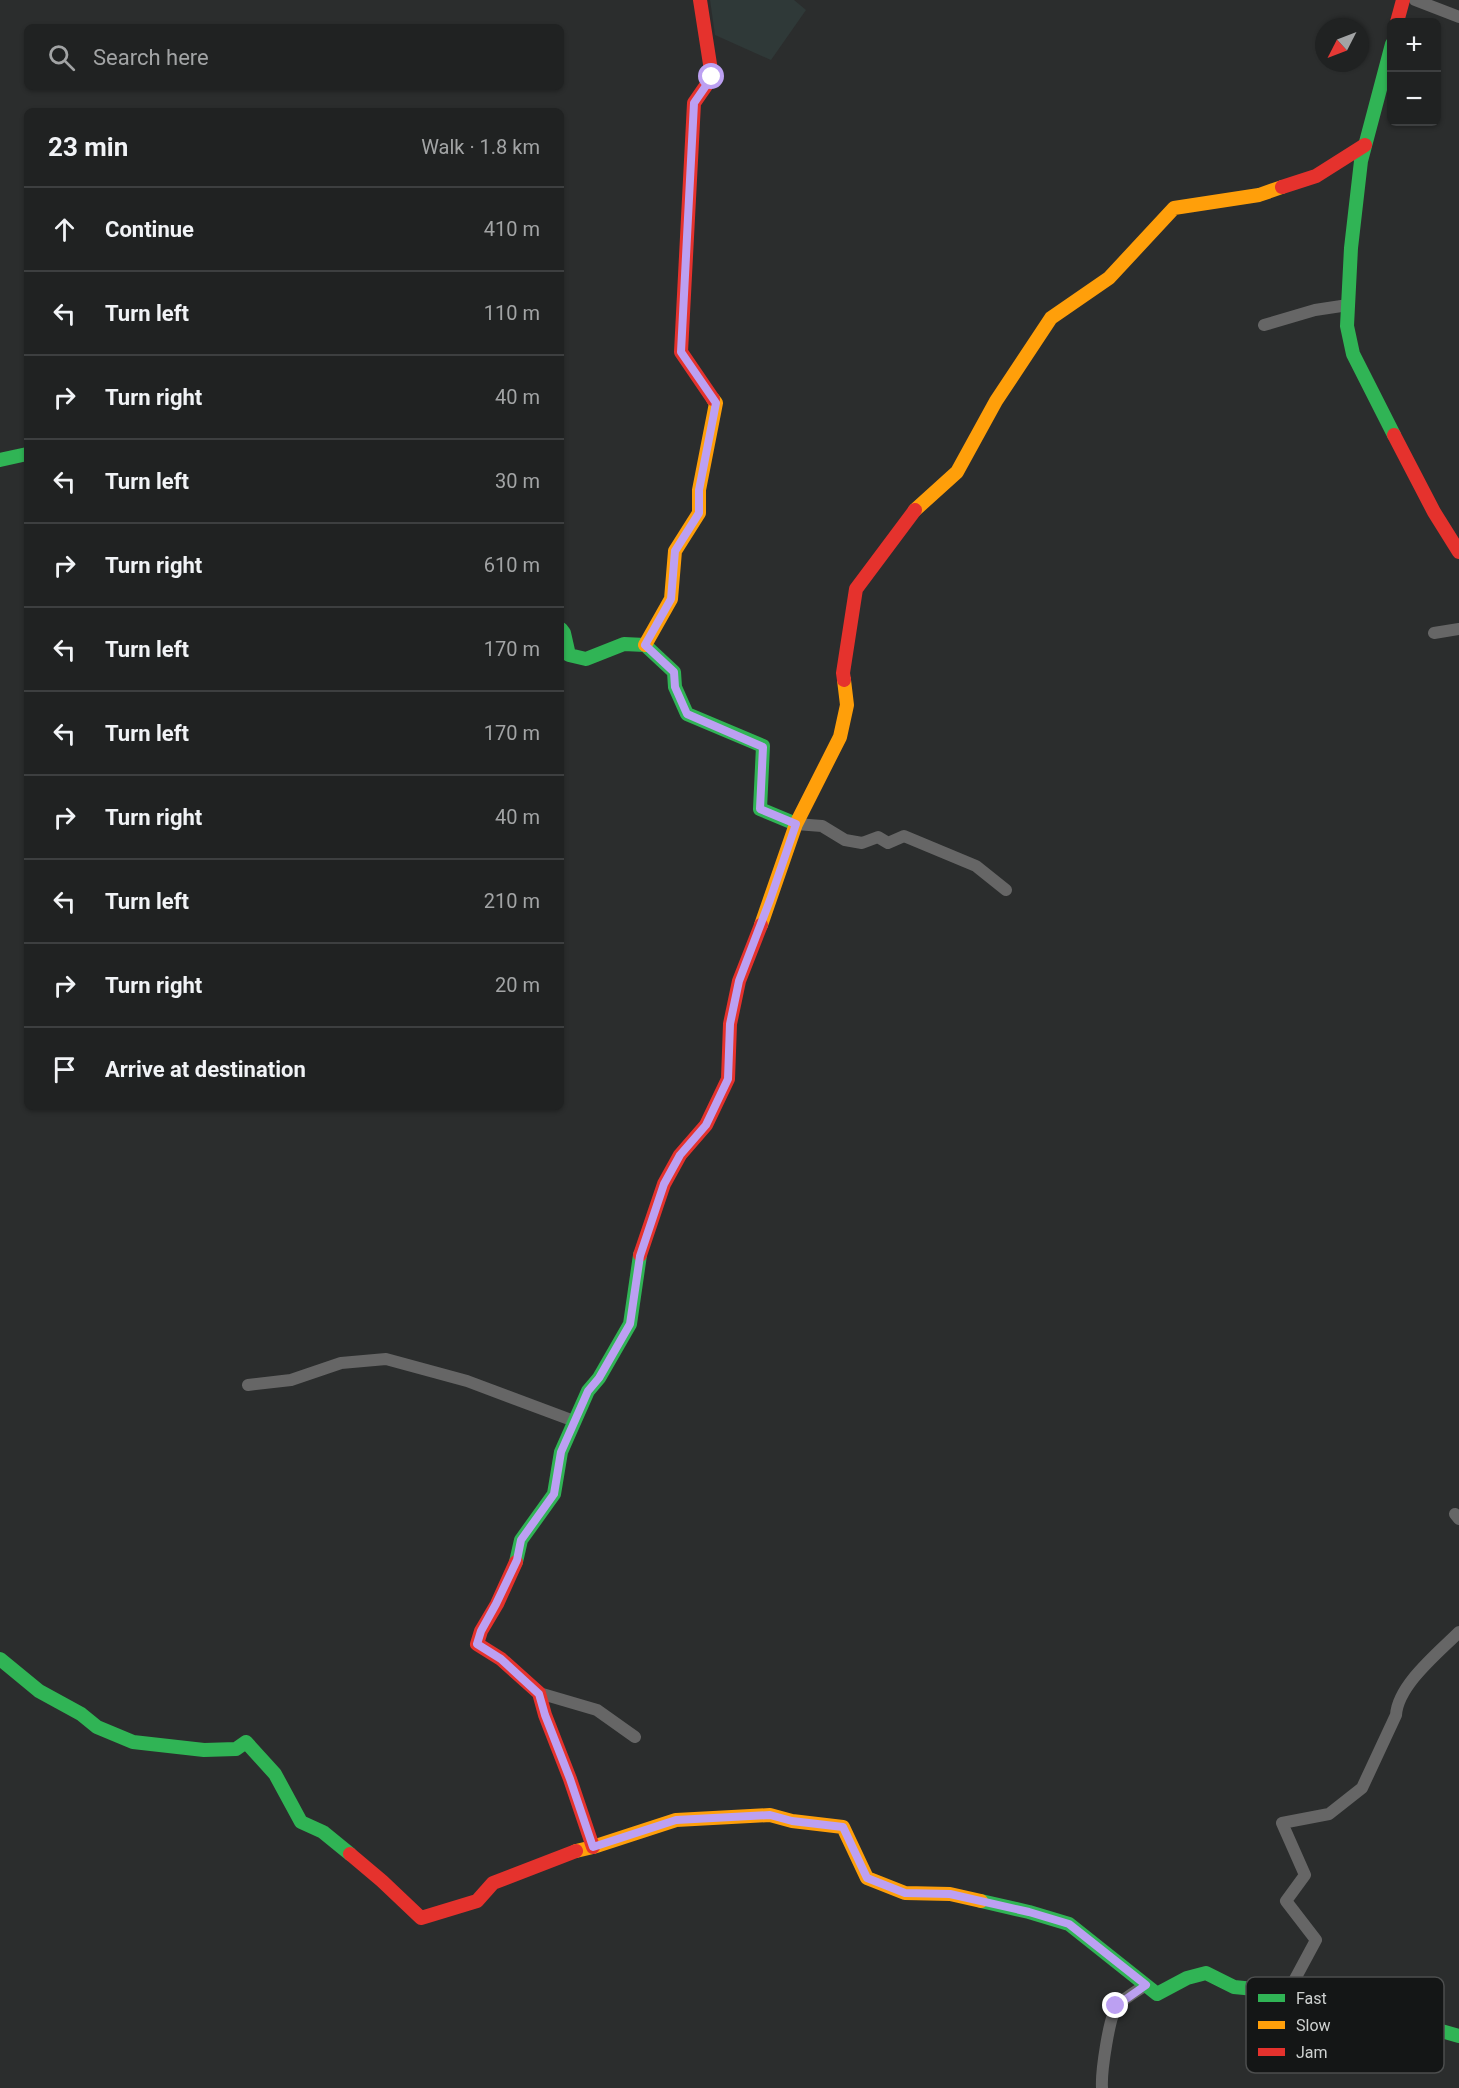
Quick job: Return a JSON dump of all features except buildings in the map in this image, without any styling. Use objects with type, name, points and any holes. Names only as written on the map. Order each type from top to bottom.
[{"type":"street","points":[[645,645],[671,599],[675,551],[699,513],[699,490],[716,403],[681,352],[694,103],[712,77],[700,0]]},
{"type":"street","points":[[1398,18],[1403,0]]},
{"type":"street","points":[[1415,0],[1459,17]]},
{"type":"street","points":[[1387,63],[1361,161],[1347,326],[1353,354],[1434,512],[1457,545]]},
{"type":"street","points":[[635,1737],[597,1710],[539,1694],[501,1659],[477,1644],[481,1631],[517,1560],[521,1540],[554,1494],[561,1452],[588,1391],[599,1378],[630,1324],[640,1256],[664,1184],[680,1155],[706,1125],[728,1079],[730,1024],[739,981],[796,824],[840,737],[846,705],[843,673],[856,589],[916,508],[957,472],[996,401],[1050,318],[1109,278],[1174,208],[1259,195],[1287,186],[1316,176],[1365,145]]},
{"type":"street","points":[[1264,324],[1315,310],[1348,305]]},
{"type":"street","points":[[0,460],[24,455]]},
{"type":"street","points":[[1434,633],[1459,629]]},
{"type":"street","points":[[564,633],[569,655],[586,659],[624,644],[645,645],[674,672],[675,687],[687,714],[763,747],[760,809],[796,824],[822,826],[845,840],[862,843],[878,837],[888,843],[904,836],[976,866],[1006,890]]},
{"type":"street","points":[[248,1385],[291,1380],[341,1363],[386,1359],[467,1381],[574,1421]]},
{"type":"street","points":[[1296,1977],[1316,1940],[1286,1901],[1305,1875],[1282,1823],[1329,1814],[1362,1788],[1396,1715],[1396,1703],[1415,1676],[1459,1632]]},
{"type":"street","points":[[0,1659],[39,1691],[59,1700],[97,1727],[133,1742],[204,1750],[236,1749],[246,1742],[275,1774],[301,1822],[323,1832],[382,1881],[421,1918],[477,1901],[493,1883],[582,1848],[593,1847],[676,1820],[770,1815],[792,1821],[843,1827],[867,1878],[905,1893],[950,1894],[1029,1912],[1069,1924],[1157,1994],[1187,1978],[1206,1973],[1234,1987],[1246,1988]]},
{"type":"street","points":[[539,1694],[593,1847]]},
{"type":"street","points":[[1102,2088],[1101,2078],[1116,2006],[1146,1985]]},
{"type":"street","points":[[1444,2032],[1459,2036]]},
{"type":"shaded area","points":[[710,0],[794,0],[806,10],[771,60],[715,35]]},
{"type":"traffic: fast","points":[[1387,63],[1361,161],[1351,248],[1347,326],[1353,354],[1394,435]]},
{"type":"traffic: fast","points":[[0,460],[24,455]]},
{"type":"traffic: fast","points":[[564,633],[569,655],[586,659],[624,644],[645,645],[674,672],[675,687],[687,714],[763,746],[760,809],[796,824]]},
{"type":"traffic: fast","points":[[516,1562],[521,1540],[554,1494],[561,1452],[588,1391],[599,1378],[630,1324],[640,1255]]},
{"type":"traffic: fast","points":[[0,1659],[39,1691],[81,1714],[97,1727],[133,1742],[204,1750],[236,1749],[246,1742],[275,1774],[301,1822],[323,1832],[350,1854]]},
{"type":"traffic: fast","points":[[981,1901],[1069,1924],[1157,1994],[1187,1978],[1206,1973],[1234,1987],[1246,1988]]},
{"type":"traffic: fast","points":[[1444,2032],[1459,2036]]},
{"type":"traffic: slow","points":[[915,510],[957,472],[996,401],[1051,318],[1109,278],[1174,208],[1259,195],[1282,187]]},
{"type":"traffic: slow","points":[[645,645],[671,599],[675,551],[699,513],[699,490],[716,403],[713,399]]},
{"type":"traffic: slow","points":[[761,925],[796,824],[840,737],[847,705],[844,680]]},
{"type":"traffic: slow","points":[[576,1851],[676,1820],[770,1815],[792,1821],[843,1827],[867,1878],[905,1893],[950,1894],[981,1901]]},
{"type":"traffic: jam","points":[[700,0],[712,77],[694,103],[681,352],[713,399]]},
{"type":"traffic: jam","points":[[1398,18],[1403,0]]},
{"type":"traffic: jam","points":[[1282,187],[1316,176],[1365,145]]},
{"type":"traffic: jam","points":[[1394,435],[1434,512],[1459,552]]},
{"type":"traffic: jam","points":[[844,680],[843,673],[856,589],[915,510]]},
{"type":"traffic: jam","points":[[640,1255],[664,1184],[680,1155],[706,1125],[728,1079],[730,1024],[739,981],[761,925]]},
{"type":"traffic: jam","points":[[516,1562],[497,1604],[481,1631],[477,1644],[501,1659],[539,1693],[593,1847]]},
{"type":"traffic: jam","points":[[350,1854],[421,1918],[477,1901],[493,1883],[576,1851]]},
{"type":"route","points":[[712,77],[694,103],[681,352],[716,403],[699,490],[699,513],[675,551],[671,599],[645,645],[674,672],[675,687],[687,714],[763,747],[760,809],[796,824],[739,981],[730,1024],[728,1079],[706,1125],[680,1155],[664,1184],[640,1256],[630,1324],[599,1378],[588,1391],[561,1452],[554,1494],[521,1540],[517,1560],[481,1631],[477,1644],[501,1659],[539,1694],[593,1847],[676,1820],[770,1815],[792,1821],[843,1827],[867,1878],[905,1893],[950,1894],[1029,1912],[1069,1924],[1146,1985],[1116,2006]]}]
